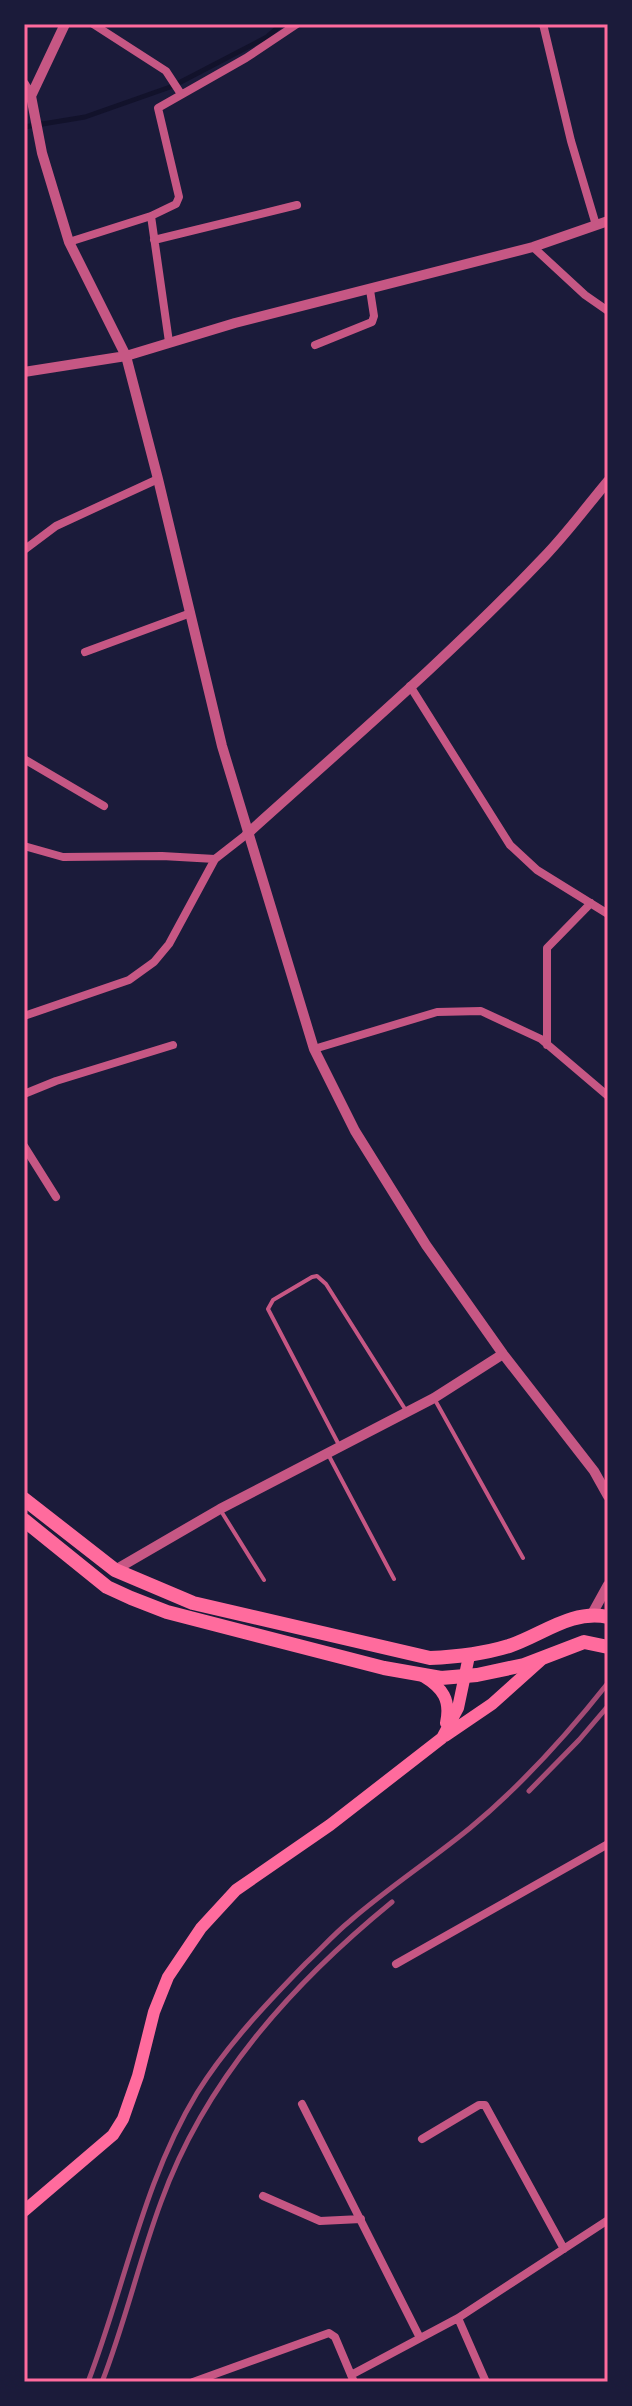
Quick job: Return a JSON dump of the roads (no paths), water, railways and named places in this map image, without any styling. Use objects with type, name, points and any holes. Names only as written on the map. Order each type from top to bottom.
[{"type":"highway","points":[[24,1499],[115,1570],[193,1603],[430,1658],[469,1656],[511,1646],[561,1622],[592,1614],[608,1617]]},
{"type":"highway","points":[[24,1520],[107,1587],[167,1612],[423,1676],[467,1676],[524,1665],[584,1642],[607,1647]]},
{"type":"main road","points":[[442,1738],[458,1708],[469,1656]]},
{"type":"main road","points":[[25,2209],[113,2135],[123,2119],[138,2076],[154,2012],[168,1977],[201,1928],[236,1890],[330,1825],[442,1738],[492,1704],[545,1657]]},
{"type":"main road","points":[[423,1676],[435,1683],[445,1695],[448,1712],[442,1738]]},
{"type":"street","points":[[31,96],[65,24]]},
{"type":"street","points":[[93,24],[168,73],[179,90]]},
{"type":"street","points":[[69,242],[151,216],[179,201],[158,114],[161,105],[179,90],[246,58],[297,24]]},
{"type":"street","points":[[543,24],[571,141],[596,225]]},
{"type":"street","points":[[24,84],[31,96],[42,153],[69,242],[126,356],[222,746],[314,1049],[355,1131],[418,1232],[503,1354],[594,1471],[608,1496]]},
{"type":"street","points":[[154,240],[297,205]]},
{"type":"street","points":[[151,216],[169,342]]},
{"type":"street","points":[[24,372],[126,356],[235,323],[533,247],[608,221]]},
{"type":"street","points":[[533,247],[585,295],[608,311]]},
{"type":"street","points":[[315,345],[372,322],[370,290]]},
{"type":"street","points":[[24,550],[56,526],[158,479]]},
{"type":"street","points":[[24,1016],[129,980],[154,962],[169,944],[213,864],[410,686],[547,554],[608,481]]},
{"type":"street","points":[[85,652],[188,614]]},
{"type":"street","points":[[410,686],[510,845],[537,870],[608,914]]},
{"type":"street","points":[[24,759],[104,806]]},
{"type":"street","points":[[24,846],[63,857],[162,856],[213,864]]},
{"type":"street","points":[[547,1045],[547,948],[591,903]]},
{"type":"street","points":[[314,1049],[445,1011],[488,1012],[534,1035],[608,1096]]},
{"type":"street","points":[[24,1094],[173,1045]]},
{"type":"street","points":[[24,1146],[56,1197]]},
{"type":"street","points":[[115,1570],[220,1509],[434,1398],[503,1354]]},
{"type":"street","points":[[592,1614],[608,1585]]},
{"type":"street","points":[[396,1964],[608,1844]]},
{"type":"street","points":[[302,2104],[420,2338]]},
{"type":"street","points":[[422,2139],[479,2105],[485,2105],[564,2249]]},
{"type":"street","points":[[263,2196],[320,2221],[361,2219]]},
{"type":"street","points":[[193,2382],[329,2333],[335,2337],[353,2378],[458,2318],[608,2220]]},
{"type":"street","points":[[458,2318],[486,2382]]},
{"type":"lane","points":[[340,1447],[268,1309],[273,1300],[312,1277],[317,1276],[326,1284],[407,1412]]},
{"type":"lane","points":[[434,1398],[523,1558]]},
{"type":"lane","points":[[328,1454],[394,1579]]},
{"type":"lane","points":[[220,1509],[264,1580]]},
{"type":"waterway","points":[[24,127],[85,117],[173,86],[267,37],[282,24]]},
{"type":"railway","points":[[88,2382],[162,2162],[197,2093],[221,2058],[262,2009],[338,1931],[508,1795],[560,1741],[608,1683]]},
{"type":"railway","points":[[529,1791],[608,1706]]},
{"type":"railway","points":[[102,2382],[161,2202],[179,2157],[202,2115],[227,2075],[287,2000],[355,1933],[392,1902]]}]
